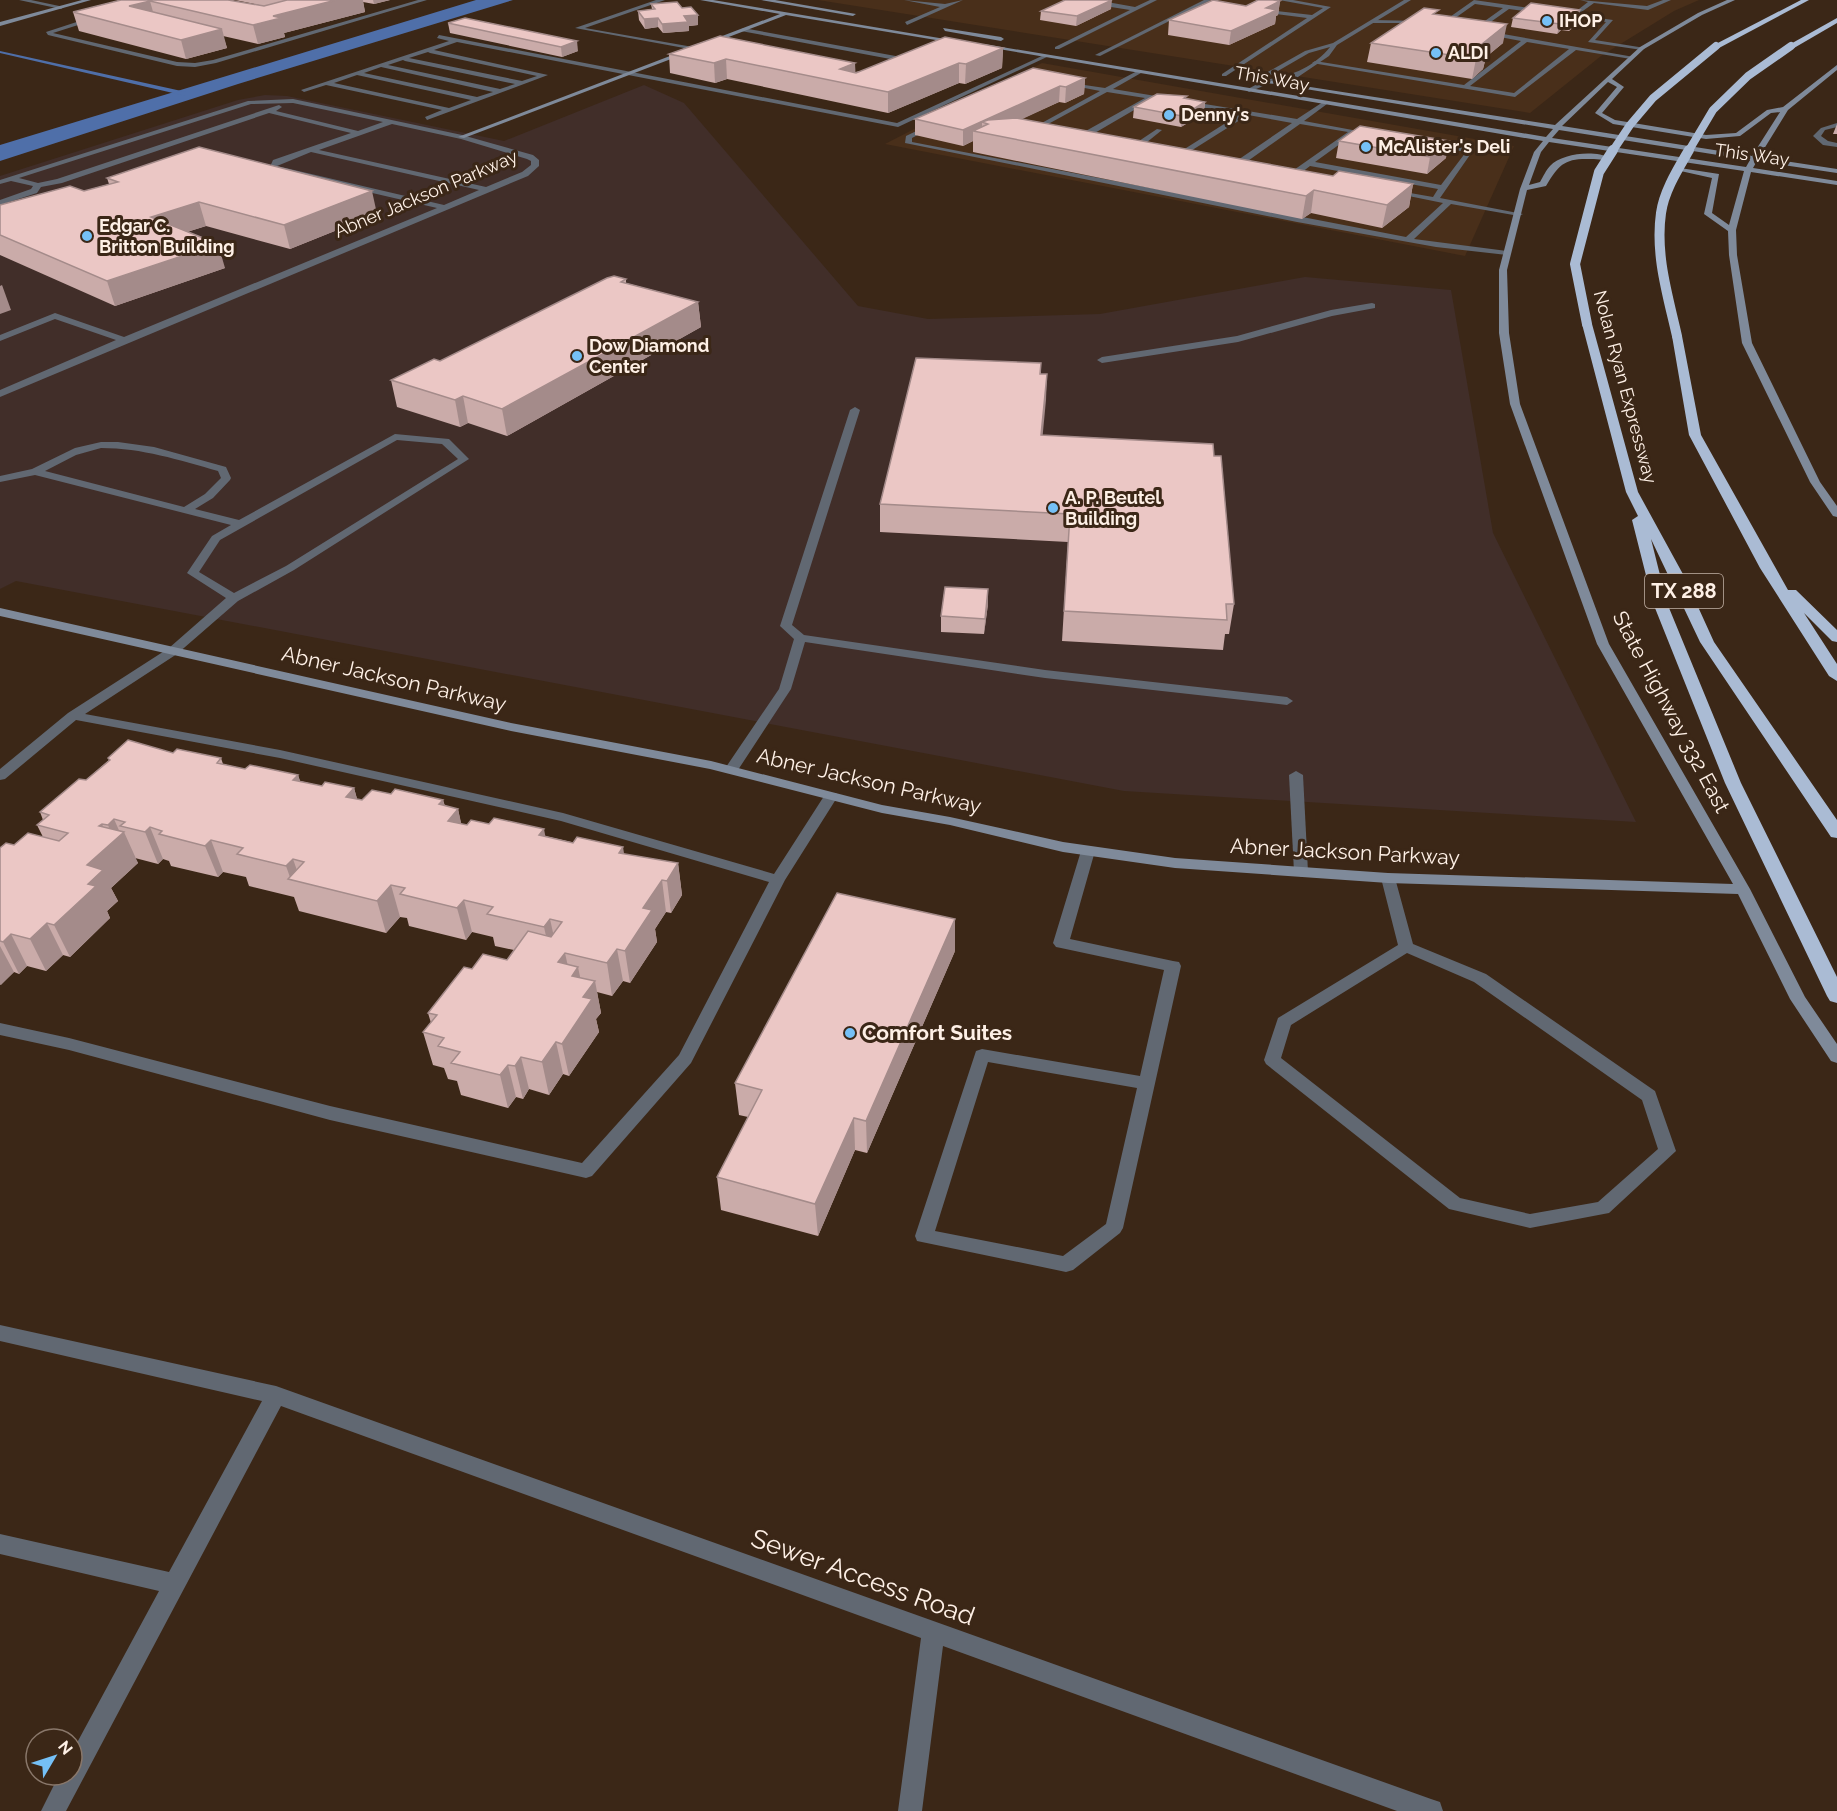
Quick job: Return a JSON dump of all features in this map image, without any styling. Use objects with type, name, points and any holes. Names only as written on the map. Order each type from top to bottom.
[{"type":"highway","points":[[1772,16],[1789,0]]},
{"type":"highway","name":"Nolan Ryan Expressway","points":[[1806,0],[1731,38],[1702,56],[1653,98],[1630,125],[1599,172],[1575,264],[1587,324],[1632,492],[1677,576],[1707,642],[1837,833]]},
{"type":"highway","points":[[1837,22],[1791,46],[1748,76],[1713,110],[1676,172],[1661,212],[1660,261],[1677,336],[1695,435],[1767,568],[1837,676]]},
{"type":"highway","points":[[1632,492],[1660,603],[1725,762],[1837,996]]},
{"type":"highway","points":[[1767,568],[1837,638]]},
{"type":"main road","points":[[19,8],[49,0]]},
{"type":"main road","points":[[0,24],[88,0]]},
{"type":"main road","points":[[703,0],[970,44]]},
{"type":"main road","points":[[764,0],[864,16]]},
{"type":"main road","name":"State Highway 332 East","points":[[1732,0],[1700,14],[1642,48],[1557,128],[1538,152],[1524,189],[1503,270],[1504,333],[1515,404],[1603,644],[1743,890],[1798,999],[1837,1057]]},
{"type":"main road","name":"Abner Jackson Parkway","points":[[462,137],[819,1]]},
{"type":"main road","points":[[897,22],[919,25]]},
{"type":"main road","points":[[942,29],[1011,40]]},
{"type":"main road","points":[[948,40],[964,33]]},
{"type":"main road","name":"This Way","points":[[981,46],[1548,140],[1837,183]]},
{"type":"main road","points":[[1045,46],[1067,50]]},
{"type":"main road","points":[[1088,53],[1109,56]]},
{"type":"main road","points":[[1837,67],[1785,109],[1748,170],[1732,230],[1732,255],[1747,343],[1815,482],[1837,514]]},
{"type":"main road","name":"This Way","points":[[1212,73],[1234,77]]},
{"type":"main road","points":[[1608,79],[1621,87],[1598,113],[1613,122],[1706,137],[1738,135],[1769,111],[1785,109]]},
{"type":"main road","name":"This Way","points":[[1256,80],[1837,171]]},
{"type":"main road","points":[[1524,189],[1543,184],[1554,165],[1568,159],[1591,156],[1614,160]]},
{"type":"main road","points":[[1673,169],[1716,176],[1708,214],[1732,230]]},
{"type":"main road","name":"Abner Jackson Parkway","points":[[0,612],[511,727],[731,770],[882,809],[950,821],[1088,851],[1175,863],[1389,878],[1743,890]]},
{"type":"street","points":[[22,0],[61,8]]},
{"type":"street","points":[[105,16],[49,32],[177,64],[204,64],[423,0]]},
{"type":"street","points":[[662,0],[578,28],[693,49]]},
{"type":"street","points":[[907,0],[946,6]]},
{"type":"street","points":[[907,23],[960,0]]},
{"type":"street","points":[[1101,0],[1094,3],[1136,9]]},
{"type":"street","points":[[1057,48],[1154,0]]},
{"type":"street","points":[[1224,75],[1328,7],[1282,0]]},
{"type":"street","points":[[1266,82],[1268,74],[1307,52],[1335,44],[1408,0]]},
{"type":"street","points":[[1499,0],[1580,11],[1593,2]]},
{"type":"street","points":[[1582,0],[1647,8],[1667,1]]},
{"type":"street","points":[[1657,0],[1667,1]]},
{"type":"street","points":[[1098,55],[1208,2]]},
{"type":"street","points":[[1449,20],[1474,2],[1611,21],[1590,41],[1642,48]]},
{"type":"street","points":[[1439,19],[1483,25],[1508,7]]},
{"type":"street","points":[[1254,9],[1312,18]]},
{"type":"street","points":[[1389,12],[1399,13]]},
{"type":"street","points":[[1409,15],[1429,18]]},
{"type":"street","points":[[1373,22],[1432,25]]},
{"type":"street","points":[[1443,26],[1453,28]]},
{"type":"street","points":[[1463,29],[1524,41],[1631,57]]},
{"type":"street","points":[[743,30],[904,57],[890,64]]},
{"type":"street","points":[[439,37],[898,125],[1046,56]]},
{"type":"street","points":[[770,45],[786,38]]},
{"type":"street","points":[[304,90],[458,40]]},
{"type":"street","points":[[930,47],[948,40]]},
{"type":"street","points":[[1465,87],[1524,41]]},
{"type":"street","points":[[707,44],[718,46]]},
{"type":"street","points":[[1249,90],[1266,82],[1293,78],[1327,55],[1335,44]]},
{"type":"street","points":[[1315,63],[1515,95],[1574,48]]},
{"type":"street","points":[[427,50],[545,75],[427,118]]},
{"type":"street","points":[[402,58],[522,83]]},
{"type":"street","points":[[381,65],[500,91]]},
{"type":"street","points":[[1043,132],[1032,130],[1139,72]]},
{"type":"street","points":[[1828,72],[1837,73]]},
{"type":"street","points":[[356,73],[477,100]]},
{"type":"street","points":[[1061,82],[1365,132]]},
{"type":"street","points":[[327,83],[449,110]]},
{"type":"street","points":[[1078,139],[1154,96]]},
{"type":"street","points":[[0,182],[250,102],[280,100],[296,102],[462,137]]},
{"type":"street","points":[[10,179],[38,185],[59,181],[296,102]]},
{"type":"street","points":[[1234,166],[1325,103]]},
{"type":"street","points":[[269,111],[358,133]]},
{"type":"street","points":[[1178,157],[1248,112]]},
{"type":"street","points":[[391,122],[276,162],[272,164],[272,167],[445,207]]},
{"type":"street","points":[[938,122],[908,137],[909,143],[1297,220],[1408,240],[1507,253]]},
{"type":"street","points":[[1837,125],[1823,129],[1817,136],[1826,143],[1837,145]]},
{"type":"street","points":[[1133,149],[1159,130]]},
{"type":"street","points":[[1294,174],[1354,130]]},
{"type":"street","points":[[1066,136],[1089,141]]},
{"type":"street","name":"Abner Jackson Parkway","points":[[0,394],[124,340],[525,174],[535,166],[535,160],[530,157],[462,137]]},
{"type":"street","points":[[1420,142],[1471,151],[1434,200]]},
{"type":"street","points":[[1122,147],[1144,151]]},
{"type":"street","points":[[311,150],[487,190]]},
{"type":"street","points":[[1167,155],[1190,159]]},
{"type":"street","points":[[1308,163],[1443,188]]},
{"type":"street","points":[[1223,164],[1245,167]]},
{"type":"street","points":[[1285,172],[1306,176]]},
{"type":"street","points":[[0,203],[34,191],[38,185]]},
{"type":"street","points":[[1388,191],[1519,214]]},
{"type":"street","points":[[1408,240],[1449,202]]},
{"type":"street","points":[[1102,360],[1238,339],[1331,313],[1372,306]]},
{"type":"street","points":[[0,338],[55,316],[124,340]]},
{"type":"street","points":[[855,410],[786,626],[800,638],[1045,674],[1287,701]]},
{"type":"street","points":[[0,776],[74,716],[173,651],[234,598],[290,568],[464,459],[445,441],[396,437],[216,538],[193,573],[234,598]]},
{"type":"street","points":[[0,479],[35,472],[84,448],[125,445],[222,469],[226,478],[209,496],[188,509]]},
{"type":"street","points":[[35,472],[240,524]]},
{"type":"street","points":[[731,770],[785,688],[800,638]]},
{"type":"street","points":[[74,716],[280,754],[563,817],[778,880]]},
{"type":"street","points":[[1296,775],[1301,872]]},
{"type":"street","points":[[0,1029],[69,1044],[330,1113],[586,1171],[685,1059],[778,880],[831,796]]},
{"type":"street","points":[[1088,851],[1061,943],[1173,966],[1114,1228],[1066,1264],[924,1236],[982,1055],[1146,1083]]},
{"type":"street","points":[[1389,878],[1406,947]]},
{"type":"street","points":[[1406,947],[1480,978],[1650,1096],[1667,1151],[1603,1208],[1530,1221],[1466,1207],[1455,1204],[1272,1059],[1284,1022],[1406,947]]},
{"type":"street","name":"Sewer Access Road","points":[[0,1333],[276,1395],[1431,1811]]},
{"type":"street","points":[[53,1811],[276,1395]]},
{"type":"street","points":[[0,1544],[175,1584]]},
{"type":"street","points":[[910,1811],[933,1632]]},
{"type":"shaded area","points":[[818,0],[1699,0],[1674,11],[1601,56],[1530,113]]},
{"type":"shaded area","points":[[1042,63],[1514,146],[1465,256],[885,144]]},
{"type":"shaded area","points":[[644,85],[684,103],[858,306],[928,319],[1100,314],[1305,277],[1451,290],[1493,533],[1636,822],[1124,791],[16,581],[0,589],[0,176],[238,100],[265,95],[287,96],[504,141]]},
{"type":"water","points":[[476,0],[513,0],[238,84],[0,161],[0,145]]},
{"type":"building","points":[[121,0],[228,0],[264,6],[287,0],[336,0],[273,16],[281,18],[253,25],[150,1],[129,6],[222,29],[181,40],[73,12]]},
{"type":"building","points":[[1065,0],[1112,0],[1077,16],[1041,11]]},
{"type":"building","points":[[1213,0],[1246,6],[1258,0],[1280,1],[1266,8],[1277,10],[1231,31],[1169,20]]},
{"type":"building","points":[[677,2],[682,8],[691,7],[698,15],[684,16],[688,22],[662,24],[658,18],[644,19],[638,11],[655,9],[651,4]]},
{"type":"building","points":[[1531,3],[1580,10],[1575,14],[1580,15],[1572,22],[1564,21],[1560,24],[1513,18]]},
{"type":"building","points":[[1424,8],[1439,10],[1433,14],[1507,24],[1477,48],[1488,50],[1476,59],[1371,43]]},
{"type":"building","points":[[465,18],[577,41],[561,47],[448,23]]},
{"type":"building","points":[[720,36],[855,63],[840,69],[856,73],[945,37],[1003,48],[888,92],[726,59],[714,63],[669,54]]},
{"type":"building","points":[[1033,68],[1085,78],[1066,87],[1060,86],[963,130],[915,119]]},
{"type":"building","points":[[1157,94],[1187,96],[1184,98],[1205,102],[1182,116],[1134,107]]},
{"type":"building","points":[[1016,118],[1333,176],[1339,171],[1413,184],[1387,205],[1314,190],[1306,196],[973,131],[988,124],[982,122],[988,120]]},
{"type":"building","points":[[1360,126],[1449,141],[1430,157],[1339,141]]},
{"type":"building","points":[[199,147],[372,191],[284,225],[199,202],[151,217],[218,244],[107,281],[0,235],[0,205],[70,186],[84,191],[118,182],[107,178]]},
{"type":"building","points":[[614,276],[626,279],[621,282],[698,302],[502,409],[463,396],[455,400],[391,380],[434,359],[440,361]]},
{"type":"building","name":"A. P. Beutel Building","points":[[916,358],[1041,363],[1040,374],[1047,374],[1041,435],[1213,444],[1214,456],[1221,456],[1234,604],[1226,604],[1227,620],[1064,611],[1070,514],[880,504]]},
{"type":"building","points":[[945,587],[988,589],[985,619],[941,616]]},
{"type":"building","points":[[128,740],[173,753],[177,749],[221,758],[217,763],[245,769],[250,765],[298,775],[293,780],[322,786],[325,782],[354,788],[346,797],[362,800],[372,790],[391,794],[395,789],[443,800],[439,804],[458,809],[448,821],[467,825],[471,820],[489,824],[494,818],[544,829],[539,835],[573,843],[577,837],[623,847],[619,853],[678,863],[667,881],[662,880],[643,908],[652,910],[625,951],[617,949],[607,963],[565,953],[558,962],[578,967],[572,976],[595,981],[583,997],[592,999],[562,1044],[556,1042],[542,1062],[521,1057],[515,1066],[508,1065],[500,1075],[451,1063],[460,1052],[438,1046],[444,1038],[423,1032],[437,1015],[428,1013],[464,967],[472,969],[483,954],[507,960],[528,931],[551,937],[562,922],[550,919],[544,927],[487,914],[493,907],[464,900],[457,908],[400,894],[405,888],[391,885],[377,901],[288,879],[304,862],[293,859],[286,866],[237,854],[243,848],[211,840],[205,846],[159,834],[162,831],[150,827],[145,832],[120,826],[125,822],[114,819],[108,825],[99,826],[124,832],[87,865],[103,870],[88,884],[96,886],[54,925],[47,923],[30,939],[11,934],[3,942],[0,941],[0,848],[6,843],[14,845],[28,833],[59,841],[68,833],[37,825],[49,815],[40,812],[79,779],[86,780],[110,760],[108,758]]},
{"type":"building","name":"Comfort Suites","points":[[837,893],[955,919],[866,1121],[854,1118],[815,1204],[717,1177],[762,1090],[735,1083]]},
{"type":"waterway","points":[[0,52],[186,94]]},
{"type":"place","name":"IHOP","points":[[1547,21]]},
{"type":"place","name":"ALDI","points":[[1436,53]]},
{"type":"place","name":"Denny's","points":[[1169,115]]},
{"type":"place","name":"McAlister's Deli","points":[[1366,147]]},
{"type":"place","name":"Edgar C. Britton Building","points":[[87,236]]},
{"type":"place","name":"Dow Diamond Center","points":[[577,356]]},
{"type":"place","name":"A. P. Beutel Building","points":[[1053,508]]},
{"type":"place","name":"Comfort Suites","points":[[850,1033]]}]
